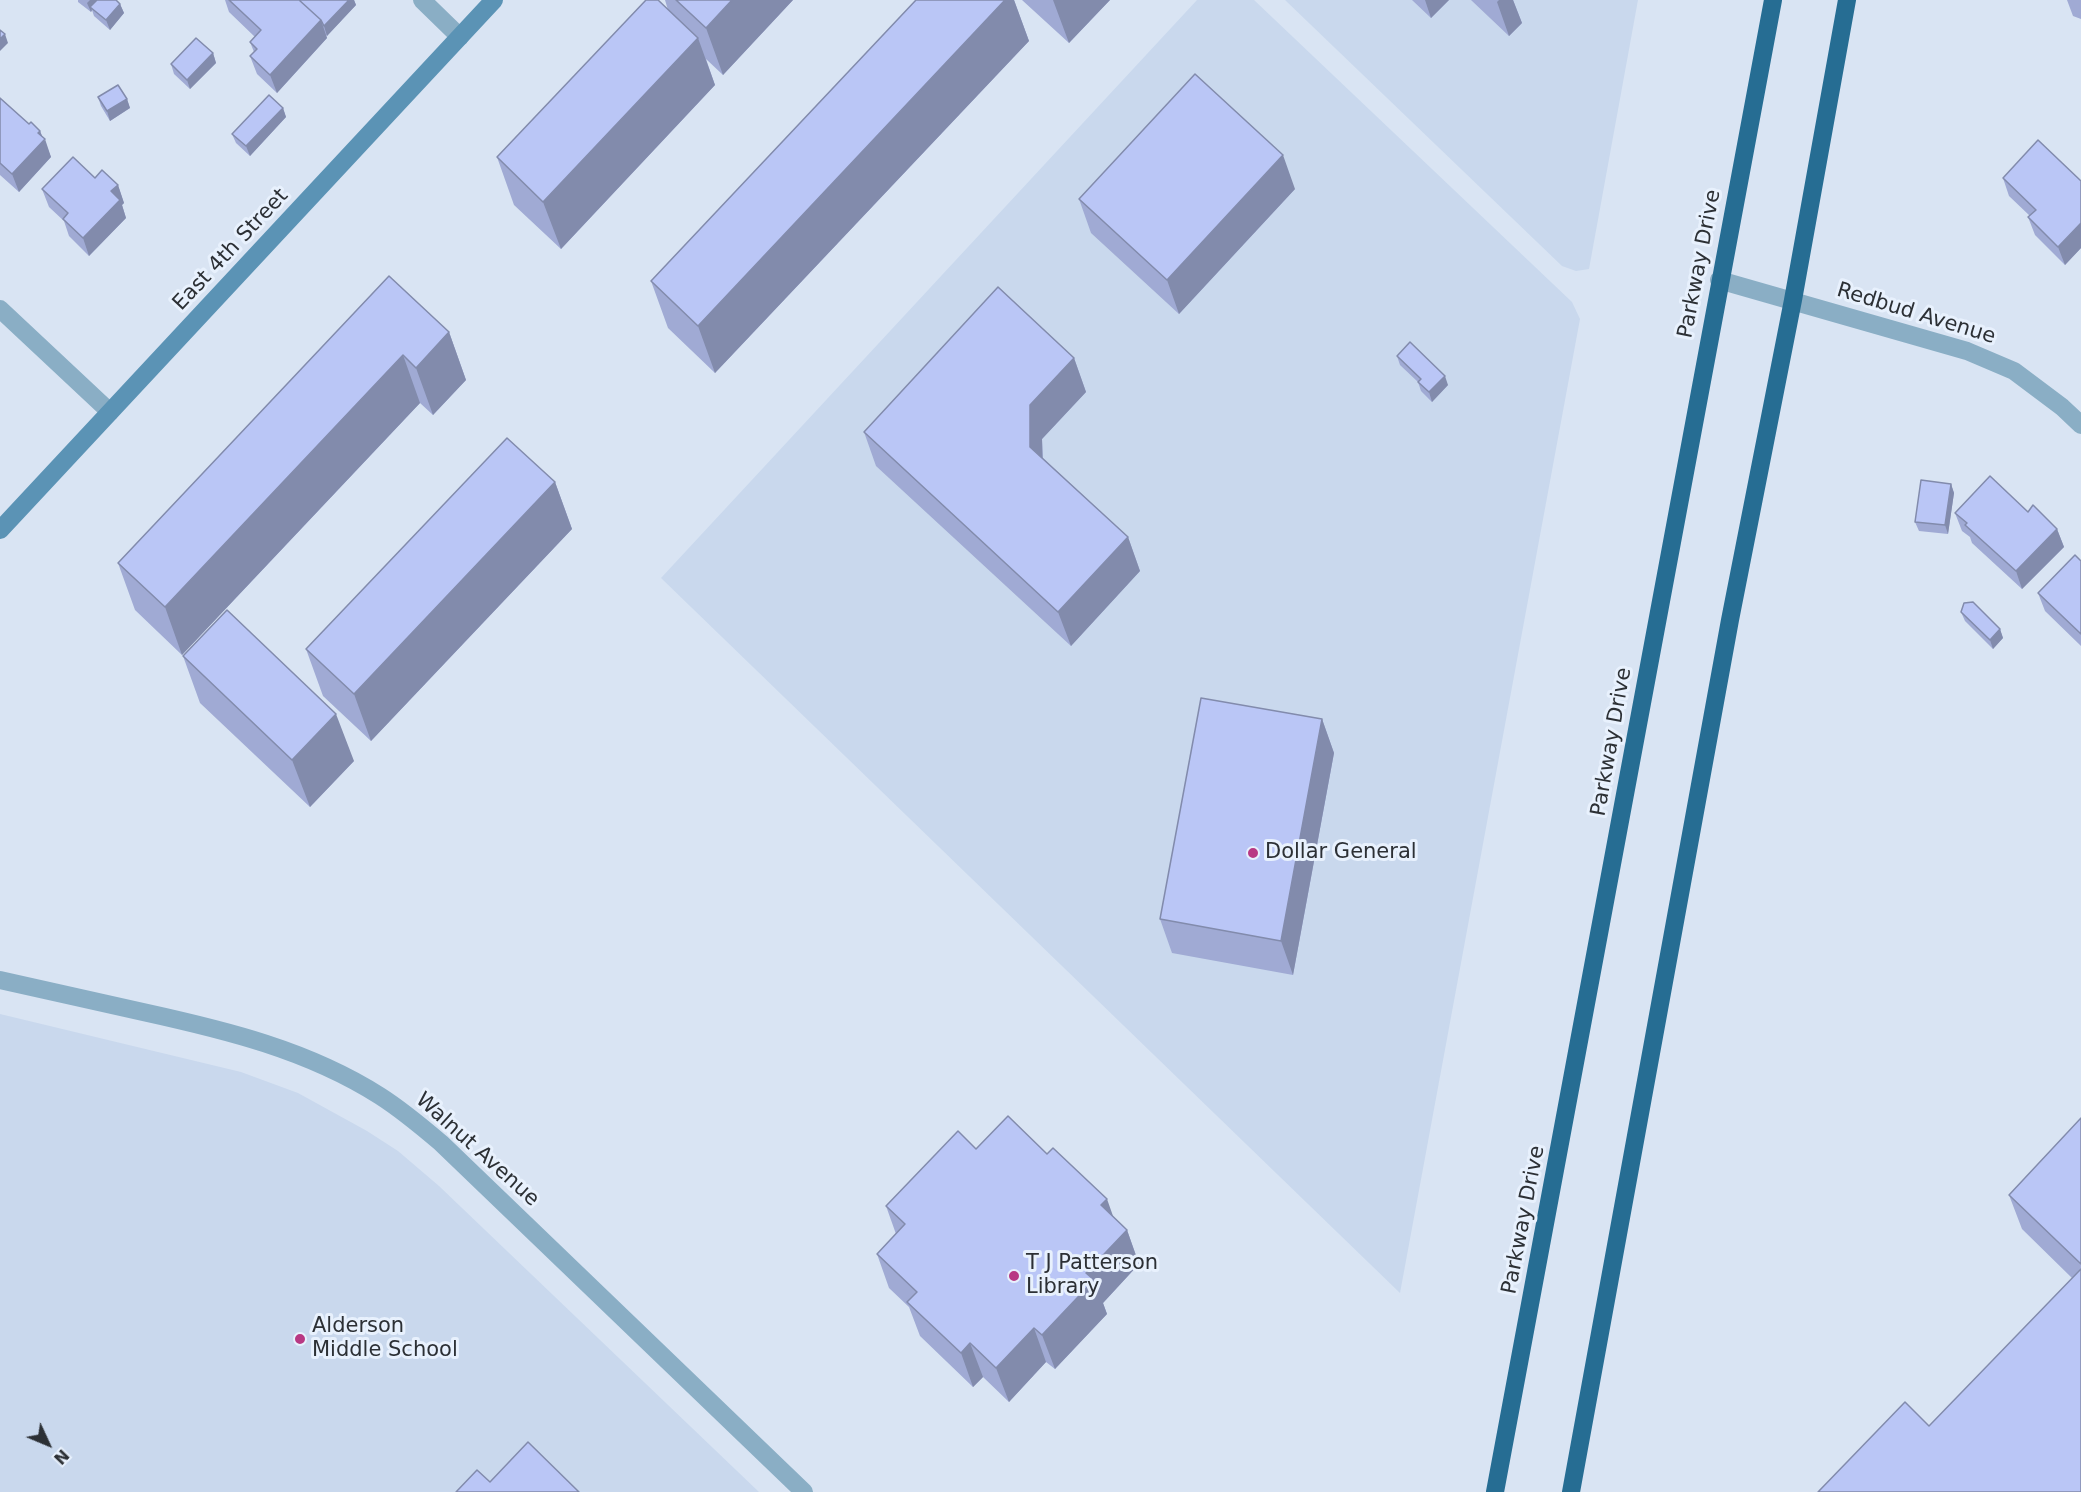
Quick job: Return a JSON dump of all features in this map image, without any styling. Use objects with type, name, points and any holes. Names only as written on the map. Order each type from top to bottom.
[{"type":"highway","name":"Parkway Drive","points":[[1496,1492],[1719,280],[1773,0]]},
{"type":"highway","points":[[1571,1492],[1730,620],[1793,300],[1847,0]]},
{"type":"street","points":[[422,0],[460,37]]},
{"type":"street","name":"East 4th Street","points":[[0,530],[494,0]]},
{"type":"street","name":"Redbud Avenue","points":[[1719,280],[1967,351],[2014,371],[2062,408],[2081,426]]},
{"type":"street","points":[[0,309],[110,412]]},
{"type":"street","name":"Walnut Avenue","points":[[0,980],[204,1025],[257,1040],[307,1058],[379,1095],[441,1143],[804,1492]]},
{"type":"shaded area","points":[[1197,0],[1254,0],[1572,302],[1580,319],[1400,1293],[661,578]]},
{"type":"shaded area","points":[[1285,0],[1638,0],[1589,269],[1576,271],[1562,266]]},
{"type":"shaded area","name":"Alderson Middle School","points":[[0,1014],[241,1072],[298,1093],[367,1131],[398,1151],[439,1186],[759,1492],[0,1492]]},
{"type":"building","points":[[97,0],[116,0],[120,4],[106,20],[90,7]]},
{"type":"building","points":[[229,0],[299,0],[321,20],[270,75],[250,56],[257,49],[250,42],[261,30]]},
{"type":"building","points":[[299,0],[349,0],[324,26],[321,20]]},
{"type":"building","points":[[646,0],[658,0],[698,38],[543,202],[497,157]]},
{"type":"building","points":[[676,0],[732,0],[706,28]]},
{"type":"building","points":[[916,0],[1005,0],[698,326],[651,281]]},
{"type":"building","points":[[196,38],[213,53],[187,80],[171,64]]},
{"type":"building","points":[[1195,74],[1283,155],[1167,280],[1079,199]]},
{"type":"building","points":[[118,85],[127,99],[107,111],[98,97]]},
{"type":"building","points":[[269,95],[283,108],[246,146],[232,134]]},
{"type":"building","points":[[0,98],[29,124],[31,122],[45,139],[12,174],[0,163]]},
{"type":"building","points":[[2038,140],[2081,181],[2081,223],[2058,247],[2028,217],[2036,210],[2003,178]]},
{"type":"building","points":[[73,157],[95,178],[102,170],[118,185],[111,191],[120,200],[83,238],[63,219],[68,213],[42,189]]},
{"type":"building","points":[[389,276],[449,332],[416,368],[403,355],[165,607],[118,563]]},
{"type":"building","points":[[998,287],[1074,358],[1030,405],[1030,447],[1128,537],[1058,612],[864,432]]},
{"type":"building","points":[[1410,342],[1445,376],[1429,392],[1418,382],[1421,379],[1397,356]]},
{"type":"building","points":[[507,438],[555,482],[354,694],[306,649]]},
{"type":"building","points":[[1990,476],[2028,512],[2033,505],[2057,529],[2016,571],[1965,525],[1967,523],[1955,513]]},
{"type":"building","points":[[1921,480],[1951,484],[1945,525],[1915,522]]},
{"type":"building","points":[[2075,555],[2081,561],[2081,634],[2038,593]]},
{"type":"building","points":[[1973,602],[2000,629],[1990,640],[1961,612],[1964,603]]},
{"type":"building","points":[[227,610],[336,714],[292,760],[183,656]]},
{"type":"building","name":"Dollar General","points":[[1201,698],[1322,719],[1281,941],[1160,919]]},
{"type":"building","name":"T J Patterson Library","points":[[1008,1116],[1047,1154],[1053,1148],[1107,1199],[1101,1205],[1127,1230],[1086,1273],[1094,1280],[1042,1335],[1034,1328],[996,1368],[970,1343],[961,1353],[907,1302],[917,1292],[877,1254],[905,1224],[886,1206],[958,1131],[976,1149]]},
{"type":"building","points":[[2081,1118],[2081,1264],[2009,1195]]},
{"type":"building","points":[[2081,1269],[2081,1492],[1818,1492],[1905,1402],[1929,1426]]},
{"type":"building","points":[[528,1442],[579,1492],[456,1492],[477,1470],[490,1482]]},
{"type":"place","name":"Dollar General","points":[[1253,853]]},
{"type":"place","name":"T J Patterson Library","points":[[1014,1276]]},
{"type":"place","name":"Alderson Middle School","points":[[300,1339]]}]
